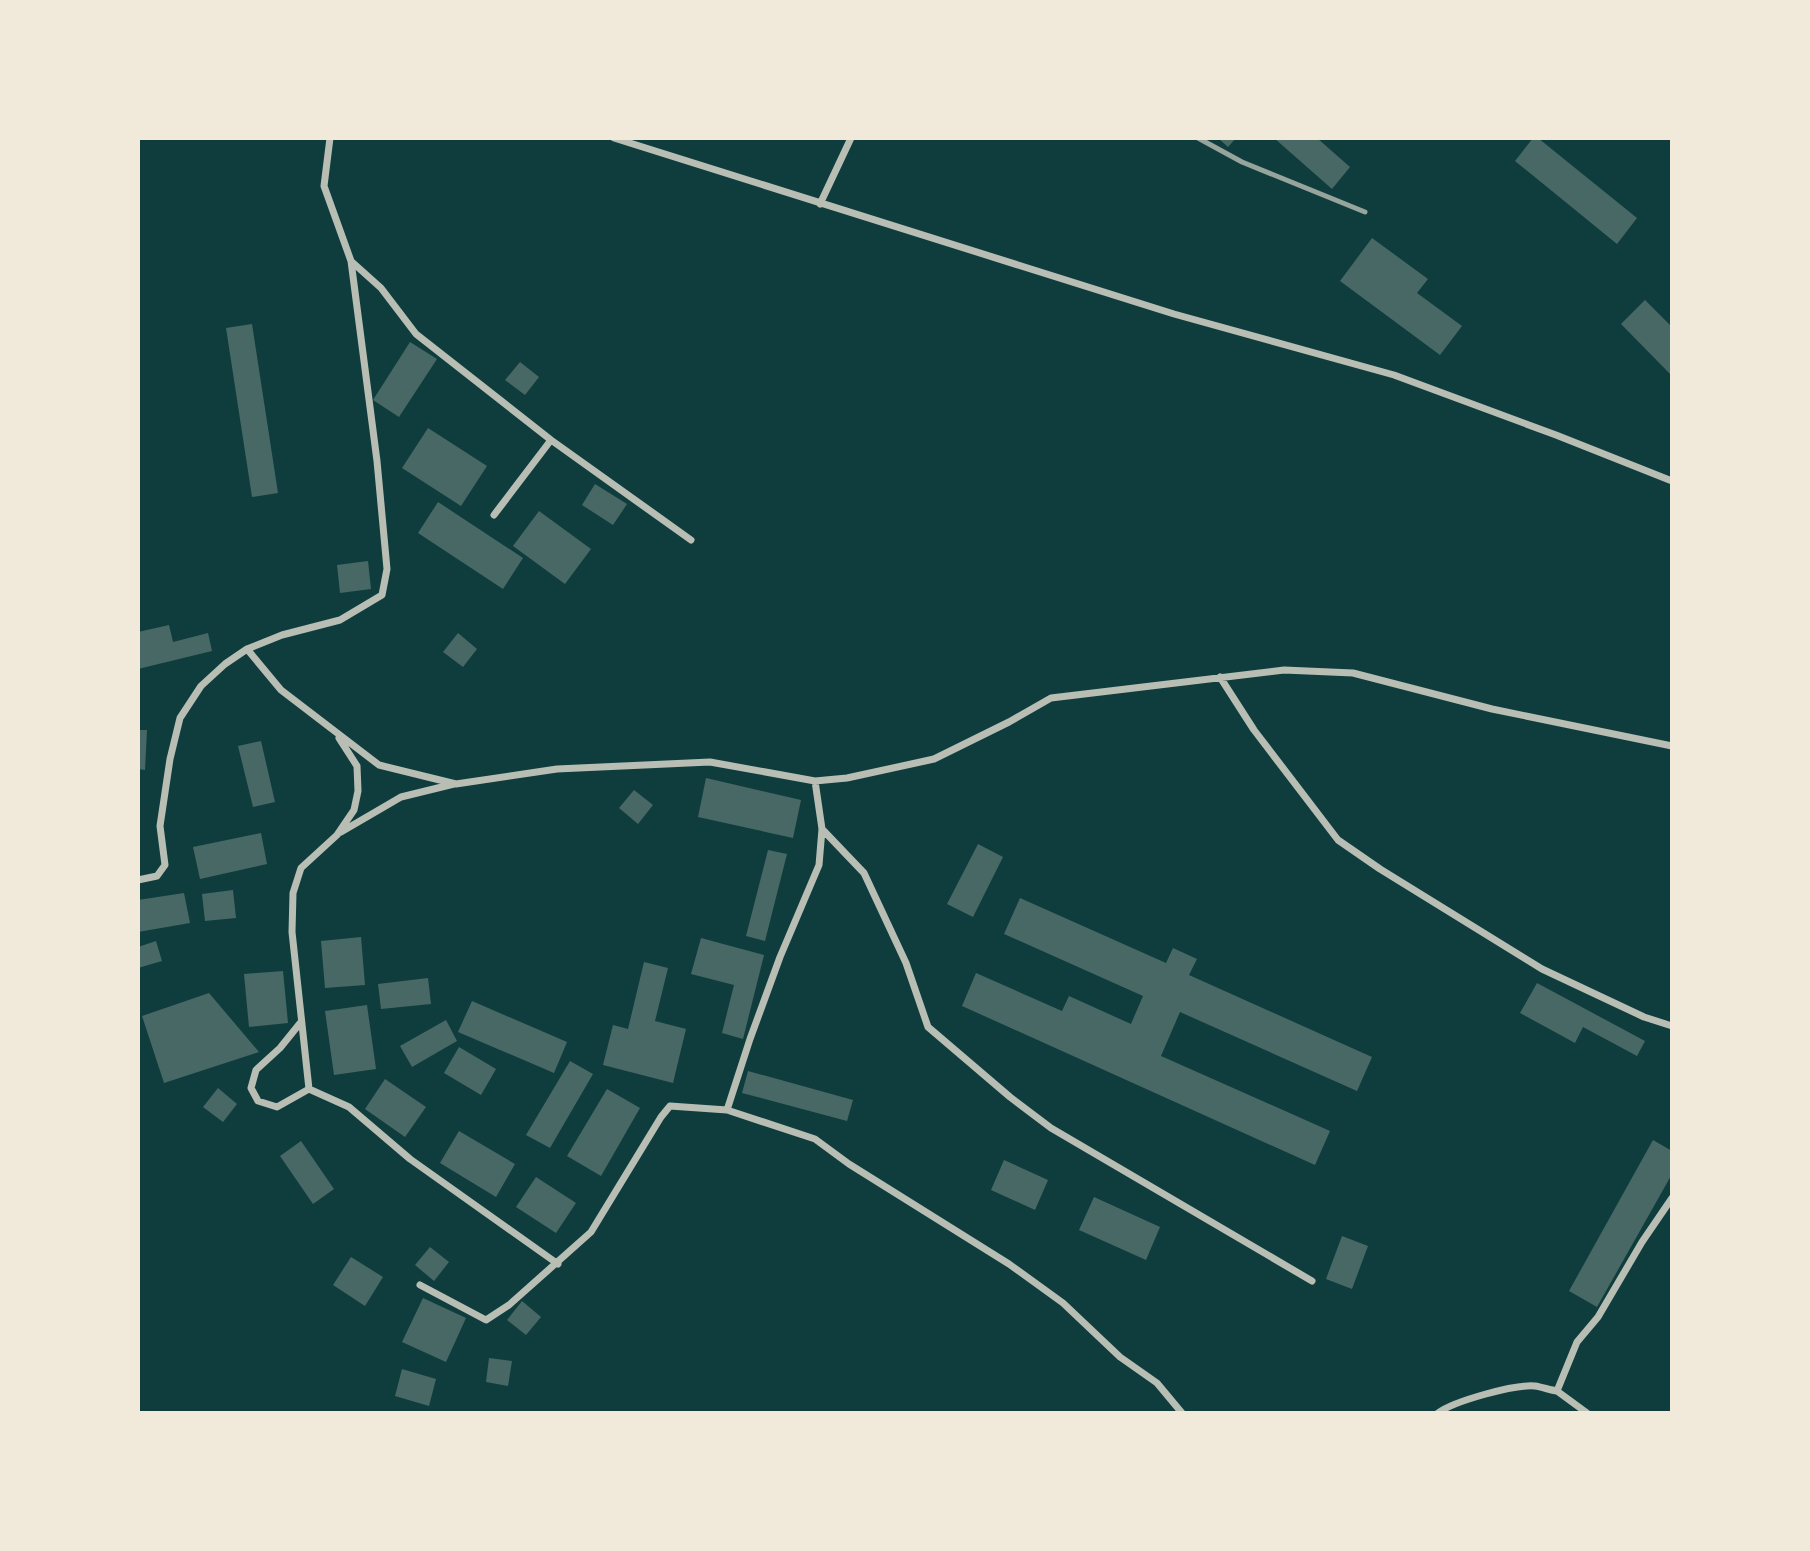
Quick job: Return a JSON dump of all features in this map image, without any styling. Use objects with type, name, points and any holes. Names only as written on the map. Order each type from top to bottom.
[{"type":"street","points":[[138,880],[157,876],[165,865],[160,826],[170,759],[180,718],[201,686],[225,664],[247,649],[282,635],[340,620],[382,595],[387,569],[385,542],[351,261],[324,186],[330,138]]},
{"type":"street","points":[[614,138],[1174,314],[1394,375],[1672,481]]},
{"type":"street","points":[[820,204],[851,138]]},
{"type":"street","points":[[351,261],[381,288],[416,334],[551,440],[691,540]]},
{"type":"street","points":[[494,515],[551,440]]},
{"type":"street","points":[[247,649],[281,690],[336,735],[379,765],[456,784]]},
{"type":"street","points":[[309,1089],[292,932],[293,893],[301,868],[337,835],[401,797],[456,784],[557,769],[710,762],[815,781],[847,778],[934,760],[1051,698],[1284,670],[1353,673],[1492,709],[1672,746]]},
{"type":"street","points":[[1220,677],[1254,730],[1338,840],[1542,970],[1644,1017],[1672,1026]]},
{"type":"street","points":[[336,735],[357,766],[358,791],[354,810],[337,835]]},
{"type":"street","points":[[727,1110],[758,1015],[819,865],[822,829],[815,781]]},
{"type":"street","points":[[822,829],[864,873],[906,963],[928,1027],[1051,1128],[1312,1280]]},
{"type":"street","points":[[301,1021],[280,1048],[256,1070],[251,1088],[258,1101],[277,1107],[309,1089]]},
{"type":"street","points":[[309,1089],[349,1107],[410,1160],[558,1264]]},
{"type":"street","points":[[420,1285],[486,1320],[509,1305],[558,1264],[591,1232],[670,1106],[727,1110],[815,1139],[849,1164],[1009,1264],[1063,1303],[1120,1357],[1157,1383],[1182,1413]]},
{"type":"street","points":[[1557,1391],[1577,1342],[1598,1317],[1642,1242],[1672,1198]]},
{"type":"street","points":[[1438,1413],[1444,1408],[1480,1395],[1533,1386],[1557,1391],[1587,1413]]},
{"type":"building","points":[[1218,138],[1236,138],[1228,147]]},
{"type":"building","points":[[1274,138],[1317,138],[1350,167],[1332,189]]},
{"type":"building","points":[[1533,138],[1538,138],[1637,218],[1617,244],[1515,161]]},
{"type":"building","points":[[1372,238],[1428,279],[1417,293],[1462,326],[1440,355],[1340,281]]},
{"type":"building","points":[[1645,300],[1672,327],[1672,376],[1621,324]]},
{"type":"building","points":[[252,324],[278,493],[252,497],[226,328]]},
{"type":"building","points":[[410,342],[437,359],[399,417],[373,400]]},
{"type":"building","points":[[520,362],[539,377],[525,395],[505,380]]},
{"type":"building","points":[[428,428],[487,466],[461,506],[402,468]]},
{"type":"building","points":[[595,484],[627,504],[613,525],[582,505]]},
{"type":"building","points":[[438,502],[523,558],[503,589],[418,533]]},
{"type":"building","points":[[539,511],[591,549],[565,584],[513,546]]},
{"type":"building","points":[[368,561],[371,589],[340,593],[337,565]]},
{"type":"building","points":[[169,625],[173,642],[208,633],[212,651],[138,669],[138,632]]},
{"type":"building","points":[[458,633],[477,649],[463,667],[443,652]]},
{"type":"building","points":[[138,730],[147,730],[145,770],[138,769]]},
{"type":"building","points":[[261,741],[275,802],[253,807],[238,746]]},
{"type":"building","points":[[706,778],[801,800],[793,838],[698,817]]},
{"type":"building","points":[[634,790],[653,805],[638,824],[619,808]]},
{"type":"building","points":[[261,833],[267,864],[200,879],[193,847]]},
{"type":"building","points":[[978,844],[1003,857],[973,917],[947,904]]},
{"type":"building","points":[[768,850],[787,854],[765,941],[746,936]]},
{"type":"building","points":[[233,890],[236,918],[205,921],[202,894]]},
{"type":"building","points":[[184,893],[190,923],[138,932],[138,900]]},
{"type":"building","points":[[1020,898],[1166,963],[1173,948],[1197,959],[1189,975],[1372,1057],[1357,1091],[1180,1012],[1161,1056],[1330,1131],[1315,1165],[962,1006],[976,973],[1062,1011],[1069,996],[1131,1024],[1143,996],[1004,934]]},
{"type":"building","points":[[361,937],[365,985],[325,988],[321,941]]},
{"type":"building","points":[[701,938],[764,955],[743,1039],[722,1033],[734,985],[691,974]]},
{"type":"building","points":[[156,941],[162,961],[138,968],[138,947]]},
{"type":"building","points":[[644,962],[668,968],[655,1021],[686,1029],[673,1083],[603,1065],[613,1025],[628,1029]]},
{"type":"building","points":[[283,971],[288,1023],[249,1027],[244,974]]},
{"type":"building","points":[[428,978],[431,1004],[381,1009],[378,984]]},
{"type":"building","points":[[1537,983],[1645,1041],[1637,1056],[1583,1027],[1575,1043],[1520,1013]]},
{"type":"building","points":[[209,993],[259,1052],[164,1083],[142,1016]]},
{"type":"building","points":[[472,1001],[567,1042],[554,1073],[458,1032]]},
{"type":"building","points":[[367,1005],[376,1069],[334,1075],[325,1011]]},
{"type":"building","points":[[446,1020],[457,1041],[412,1067],[400,1046]]},
{"type":"building","points":[[459,1047],[496,1069],[481,1095],[444,1073]]},
{"type":"building","points":[[570,1061],[593,1074],[550,1148],[526,1135]]},
{"type":"building","points":[[748,1071],[853,1100],[847,1121],[742,1093]]},
{"type":"building","points":[[385,1079],[426,1107],[405,1137],[365,1109]]},
{"type":"building","points":[[218,1088],[237,1104],[223,1122],[203,1107]]},
{"type":"building","points":[[607,1089],[640,1108],[601,1176],[567,1156]]},
{"type":"building","points":[[459,1131],[515,1164],[496,1197],[440,1163]]},
{"type":"building","points":[[1653,1140],[1672,1151],[1672,1174],[1597,1307],[1569,1291]]},
{"type":"building","points":[[301,1141],[334,1189],[313,1204],[280,1156]]},
{"type":"building","points":[[1004,1160],[1048,1180],[1035,1210],[991,1190]]},
{"type":"building","points":[[536,1177],[576,1203],[556,1233],[516,1207]]},
{"type":"building","points":[[1094,1197],[1160,1227],[1146,1260],[1079,1230]]},
{"type":"building","points":[[1342,1236],[1368,1246],[1352,1289],[1326,1279]]},
{"type":"building","points":[[430,1247],[449,1262],[434,1281],[415,1265]]},
{"type":"building","points":[[351,1257],[383,1277],[365,1306],[333,1285]]},
{"type":"building","points":[[423,1298],[466,1318],[446,1362],[402,1342]]},
{"type":"building","points":[[522,1301],[541,1317],[526,1335],[507,1320]]},
{"type":"building","points":[[489,1358],[512,1361],[508,1386],[486,1382]]},
{"type":"building","points":[[402,1369],[436,1379],[429,1406],[395,1396]]},
{"type":"railway","points":[[1198,138],[1242,162],[1365,212]]}]
